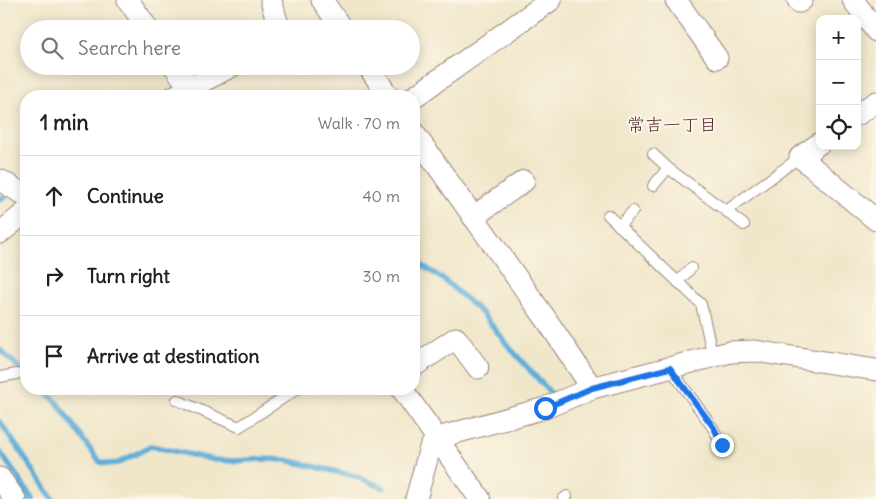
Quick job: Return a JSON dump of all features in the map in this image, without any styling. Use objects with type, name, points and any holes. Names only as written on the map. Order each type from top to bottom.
[{"type":"street","points":[[129,0],[142,20]]},
{"type":"street","points":[[271,0],[277,20]]},
{"type":"street","points":[[322,0],[336,20]]},
{"type":"street","points":[[676,0],[717,58]]},
{"type":"street","points":[[798,0],[800,2],[802,0]]},
{"type":"street","points":[[853,0],[876,31]]},
{"type":"street","points":[[420,93],[543,2]]},
{"type":"street","points":[[178,75],[185,90]]},
{"type":"street","points":[[193,90],[218,75]]},
{"type":"street","points":[[374,75],[384,90]]},
{"type":"street","points":[[861,113],[876,102]]},
{"type":"street","points":[[420,142],[546,319],[592,388]]},
{"type":"street","points":[[816,146],[800,157],[874,214]]},
{"type":"street","points":[[473,217],[524,181]]},
{"type":"street","points":[[0,233],[16,193]]},
{"type":"street","points":[[420,362],[456,338],[478,368]]},
{"type":"street","points":[[416,499],[430,448],[437,438],[545,408],[592,388],[730,352],[755,351],[876,370]]},
{"type":"street","points":[[406,395],[480,499]]},
{"type":"street","points":[[0,478],[15,499]]},
{"type":"lane","points":[[653,154],[668,168],[744,225]]},
{"type":"lane","points":[[726,212],[800,157]]},
{"type":"lane","points":[[652,186],[668,168]]},
{"type":"lane","points":[[619,226],[633,211]]},
{"type":"lane","points":[[608,215],[701,304],[713,357]]},
{"type":"lane","points":[[678,282],[691,268]]},
{"type":"lane","points":[[670,368],[714,428],[722,445]]},
{"type":"lane","points":[[0,377],[17,374]]},
{"type":"lane","points":[[177,400],[240,427],[288,395]]},
{"type":"waterway","points":[[0,199],[11,193]]},
{"type":"waterway","points":[[420,264],[443,279],[482,313],[510,348],[556,399]]},
{"type":"waterway","points":[[0,350],[20,368]]},
{"type":"waterway","points":[[49,395],[56,401],[100,462],[108,464],[118,463],[151,446],[215,460],[286,460],[355,476],[384,488]]},
{"type":"waterway","points":[[0,422],[53,499]]},
{"type":"waterway","points":[[0,452],[33,499]]},
{"type":"waterway","points":[[20,487],[28,499]]},
{"type":"district","name":"常吉一丁目","points":[[672,124]]},
{"type":"route","points":[[545,408],[592,388],[670,368],[714,428],[722,445]]}]
